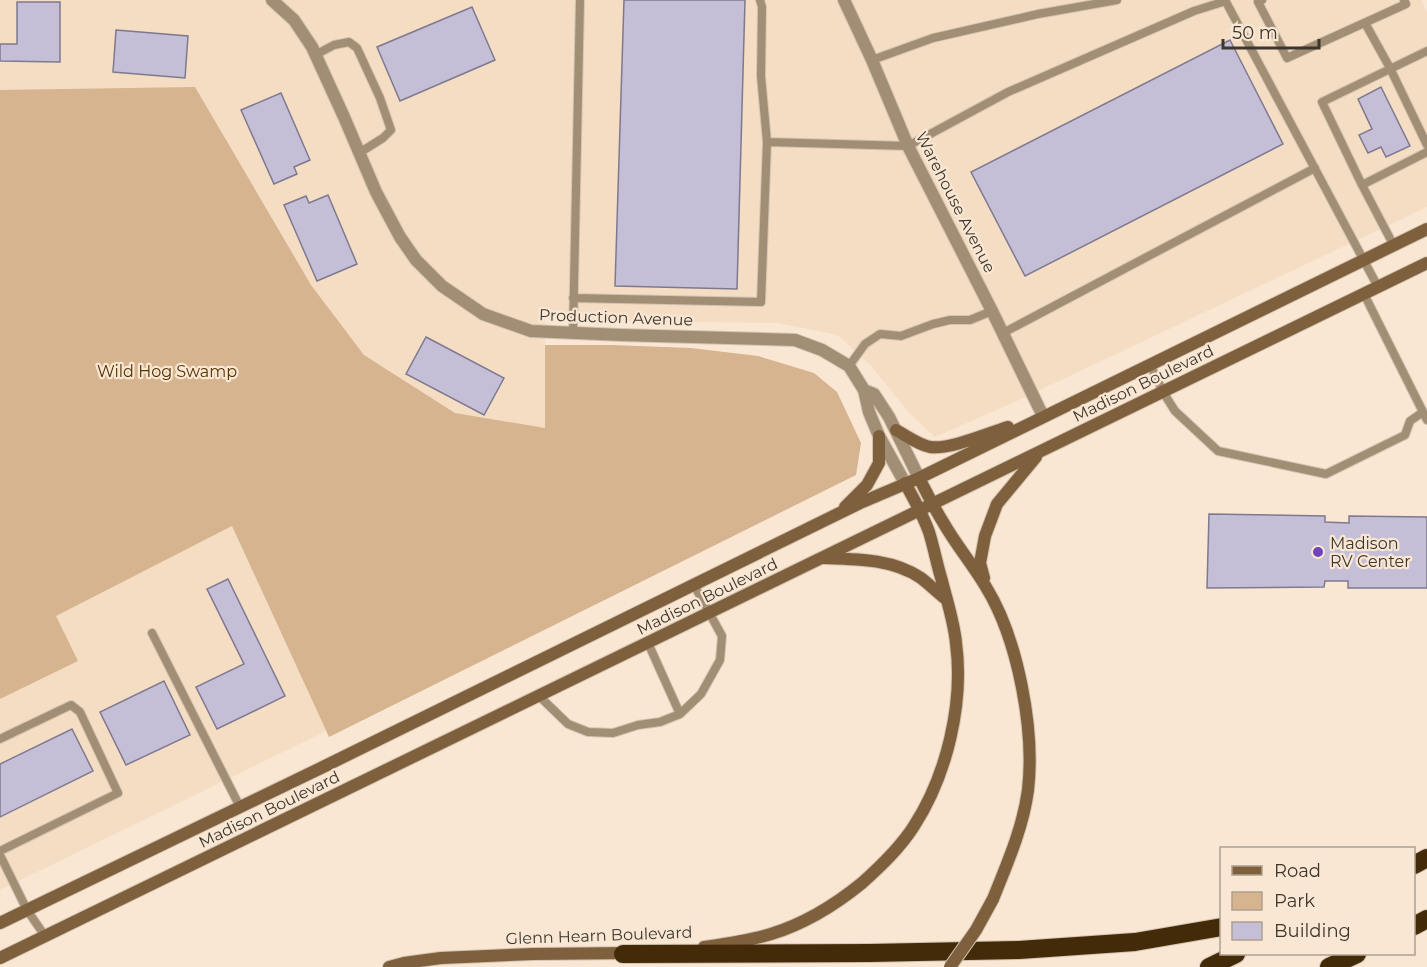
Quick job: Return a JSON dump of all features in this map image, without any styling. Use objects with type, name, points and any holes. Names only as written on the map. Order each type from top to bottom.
[{"type":"highway","points":[[622,954],[1018,950],[1136,942],[1220,927]]},
{"type":"highway","points":[[1209,967],[1234,955]]},
{"type":"highway","points":[[1329,967],[1355,955]]},
{"type":"main road","name":"Madison Boulevard","points":[[0,923],[1427,230]]},
{"type":"main road","name":"Madison Boulevard","points":[[0,958],[1427,263]]},
{"type":"main road","points":[[896,430],[917,443],[931,447],[946,447],[1043,416]]},
{"type":"main road","points":[[837,515],[867,485],[879,463],[879,436]]},
{"type":"main road","points":[[987,588],[980,562],[985,536],[997,504],[1041,452]]},
{"type":"main road","points":[[919,478],[943,523],[987,588],[998,610],[1013,652],[1027,717],[1029,743],[1028,791],[1013,848],[993,899],[976,930],[950,967]]},
{"type":"main road","name":"Glenn Hearn Boulevard","points":[[389,967],[441,958],[533,954],[622,954],[704,947],[771,934],[799,923],[826,909],[872,874],[895,851],[914,826],[941,770],[950,740],[958,675],[956,642],[929,533],[904,483]]},
{"type":"main road","points":[[823,558],[868,560],[896,566],[920,577],[947,600]]},
{"type":"street","name":"Production Avenue","points":[[272,0],[294,20],[315,55],[376,192],[400,237],[416,260],[441,286],[483,314],[531,331],[795,340],[822,350],[849,366],[864,390],[869,412],[879,436],[904,483]]},
{"type":"street","name":"Warehouse Avenue","points":[[844,0],[908,146],[1043,416]]},
{"type":"street","name":"Production Avenue","points":[[864,390],[874,394],[889,417],[919,478]]},
{"type":"lane","points":[[573,333],[580,0]]},
{"type":"lane","points":[[573,298],[761,302],[767,142],[761,76],[762,7],[760,0]]},
{"type":"lane","points":[[872,60],[933,38],[1038,14],[1117,0]]},
{"type":"lane","points":[[1262,0],[1258,2],[1287,58],[1406,4],[1404,0]]},
{"type":"lane","points":[[767,142],[908,146],[1008,92],[1194,11],[1225,1],[1378,287]]},
{"type":"lane","points":[[1365,23],[1390,68],[1427,145]]},
{"type":"lane","points":[[315,55],[334,45],[349,42],[357,48],[380,98],[391,130],[383,138],[359,153]]},
{"type":"lane","points":[[1394,246],[1322,102],[1427,51]]},
{"type":"lane","points":[[1362,185],[1427,152]]},
{"type":"lane","points":[[1003,333],[1315,168]]},
{"type":"lane","points":[[1150,364],[1175,411],[1218,451],[1326,474],[1405,435],[1410,421],[1425,416],[1364,294]]},
{"type":"lane","points":[[849,366],[864,344],[880,334],[901,336],[933,324],[950,320],[970,320],[992,311]]},
{"type":"lane","points":[[539,696],[568,724],[588,732],[613,733],[638,725],[660,722],[680,714],[701,694],[720,660],[722,636],[694,585]]},
{"type":"lane","points":[[152,633],[240,807]]},
{"type":"lane","points":[[648,643],[680,714]]},
{"type":"lane","points":[[0,739],[71,705],[80,712],[118,793],[0,853],[27,910],[45,936]]},
{"type":"shaded area","points":[[0,0],[1421,0],[1427,12],[1427,207],[1019,400],[935,437],[911,415],[871,366],[838,335],[777,323],[592,321],[545,313],[545,428],[455,413],[364,355],[311,285],[0,90]]},
{"type":"shaded area","points":[[232,526],[326,731],[0,890],[0,699],[78,661],[55,616]]},
{"type":"green space","name":"Wild Hog Swamp","points":[[195,87],[311,285],[364,355],[455,413],[545,428],[545,345],[691,348],[758,356],[814,373],[837,392],[861,443],[856,475],[329,737],[232,526],[56,616],[78,661],[0,699],[0,90]]},
{"type":"building","points":[[624,0],[745,0],[737,289],[615,286]]},
{"type":"building","points":[[17,2],[60,2],[60,62],[0,61],[0,44],[17,44]]},
{"type":"building","points":[[472,7],[495,60],[400,101],[377,47]]},
{"type":"building","points":[[116,30],[188,36],[185,78],[113,72]]},
{"type":"building","points":[[1230,40],[1283,144],[1025,276],[971,172]]},
{"type":"building","points":[[1381,87],[1410,146],[1386,157],[1381,147],[1368,153],[1359,135],[1372,129],[1358,99]]},
{"type":"building","points":[[281,93],[310,160],[294,167],[297,174],[274,184],[241,110]]},
{"type":"building","points":[[328,195],[357,264],[317,281],[284,205],[306,196],[309,203]]},
{"type":"building","points":[[426,337],[504,378],[484,415],[406,374]]},
{"type":"building","name":"Madison RV Center","points":[[1209,514],[1325,516],[1325,522],[1349,523],[1349,516],[1427,517],[1427,588],[1348,588],[1348,581],[1325,581],[1324,587],[1207,588]]},
{"type":"building","points":[[228,579],[285,696],[217,729],[196,687],[244,664],[207,589]]},
{"type":"building","points":[[164,681],[190,735],[126,765],[100,712]]},
{"type":"building","points":[[72,729],[93,771],[0,817],[0,764]]},
{"type":"place","name":"Madison RV Center","points":[[1318,552]]}]
